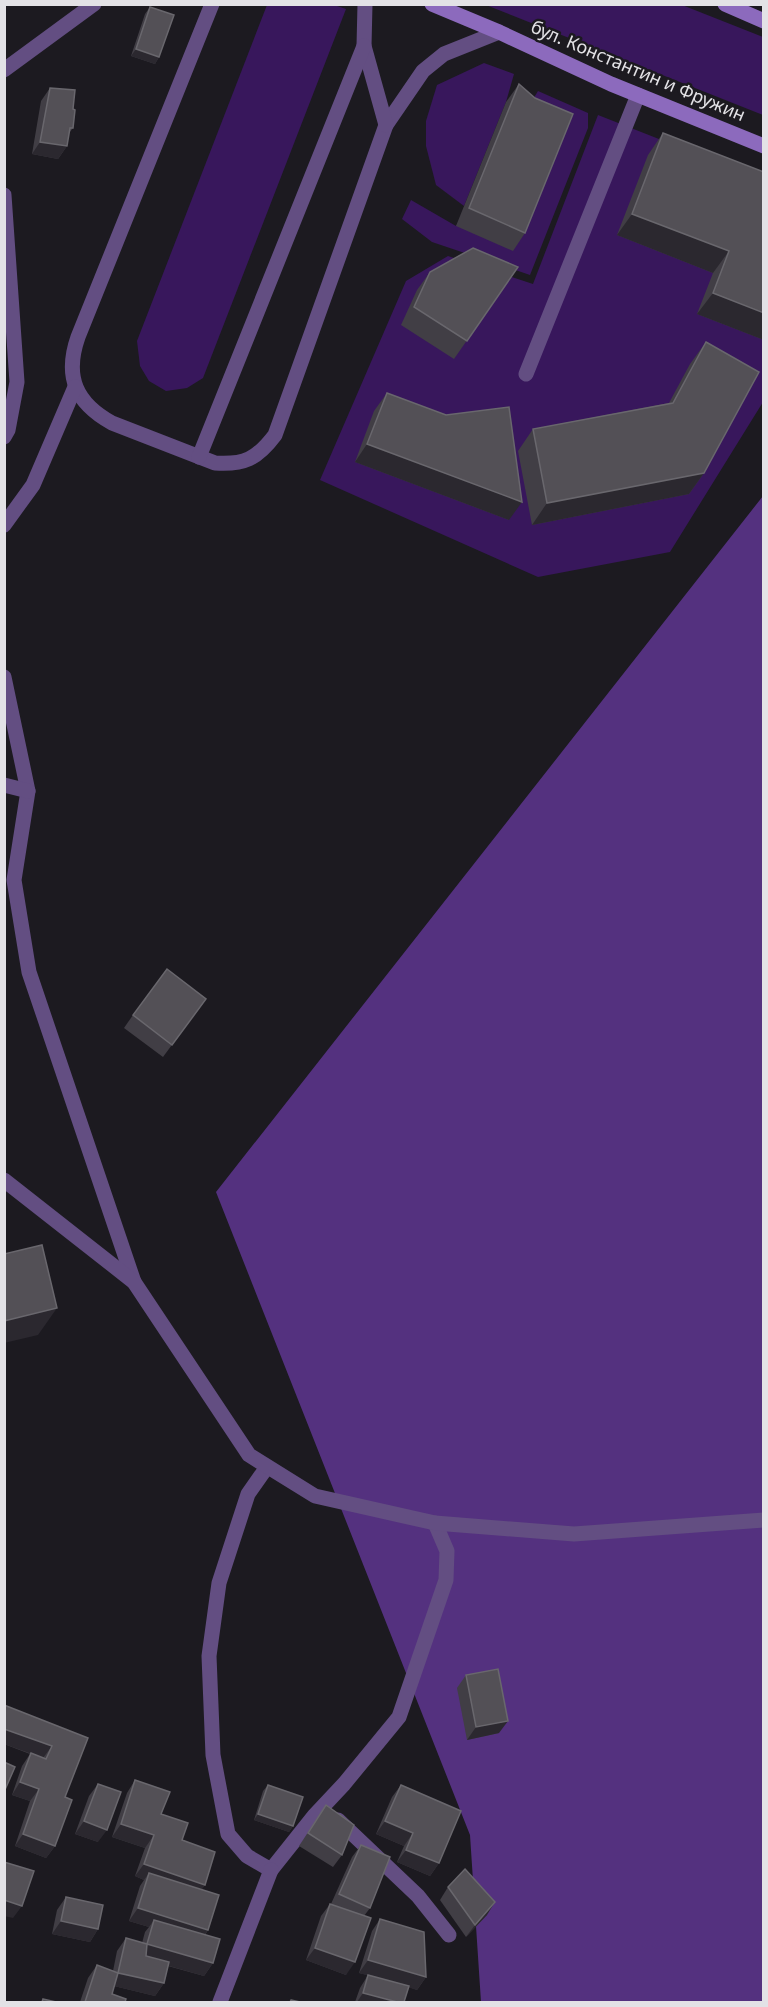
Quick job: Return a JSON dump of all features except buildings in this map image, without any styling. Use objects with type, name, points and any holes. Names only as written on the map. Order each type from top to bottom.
[{"type":"street","points":[[4,70],[94,4]]},
{"type":"street","points":[[212,4],[73,353],[72,371],[75,387],[84,403],[97,415],[215,463],[232,464],[249,460],[264,450],[275,435],[386,125],[423,72],[444,54],[499,32]]},
{"type":"street","points":[[364,4],[364,46],[386,125]]},
{"type":"street","name":"бул. Константин и Фружин","points":[[432,4],[638,95],[764,146]]},
{"type":"street","points":[[725,4],[764,21]]},
{"type":"street","points":[[199,457],[364,46]]},
{"type":"street","points":[[526,374],[638,95]]},
{"type":"street","points":[[4,195],[17,382],[8,430],[4,437]]},
{"type":"street","points":[[4,525],[33,485],[75,387]]},
{"type":"street","points":[[4,677],[28,791],[14,880],[29,972],[134,1282],[249,1455],[315,1496],[435,1523],[574,1534],[764,1520]]},
{"type":"street","points":[[4,785],[28,791]]},
{"type":"street","points":[[4,1180],[134,1282]]},
{"type":"street","points":[[267,1467],[248,1494],[219,1583],[209,1656],[213,1755],[228,1834],[247,1856],[270,1870]]},
{"type":"street","points":[[220,2002],[270,1870],[399,1717],[446,1580],[447,1551],[435,1523]]},
{"type":"street","points":[[323,1805],[418,1896],[449,1935]]},
{"type":"shaded area","points":[[267,5],[334,5],[346,9],[203,378],[187,388],[166,391],[149,381],[140,366],[137,341]]},
{"type":"shaded area","points":[[486,5],[682,5],[763,37],[763,115]]},
{"type":"shaded area","points":[[484,63],[514,74],[506,102],[464,206],[436,185],[426,146],[426,121],[437,85]]},
{"type":"shaded area","points":[[538,91],[588,113],[588,128],[530,275],[432,242],[402,219],[411,200],[456,226]]},
{"type":"shaded area","points":[[598,115],[763,180],[763,402],[670,552],[538,577],[320,480],[406,281],[448,256],[533,284]]},
{"type":"shaded area","points":[[763,496],[763,2002],[481,2002],[470,1835],[216,1192]]}]
